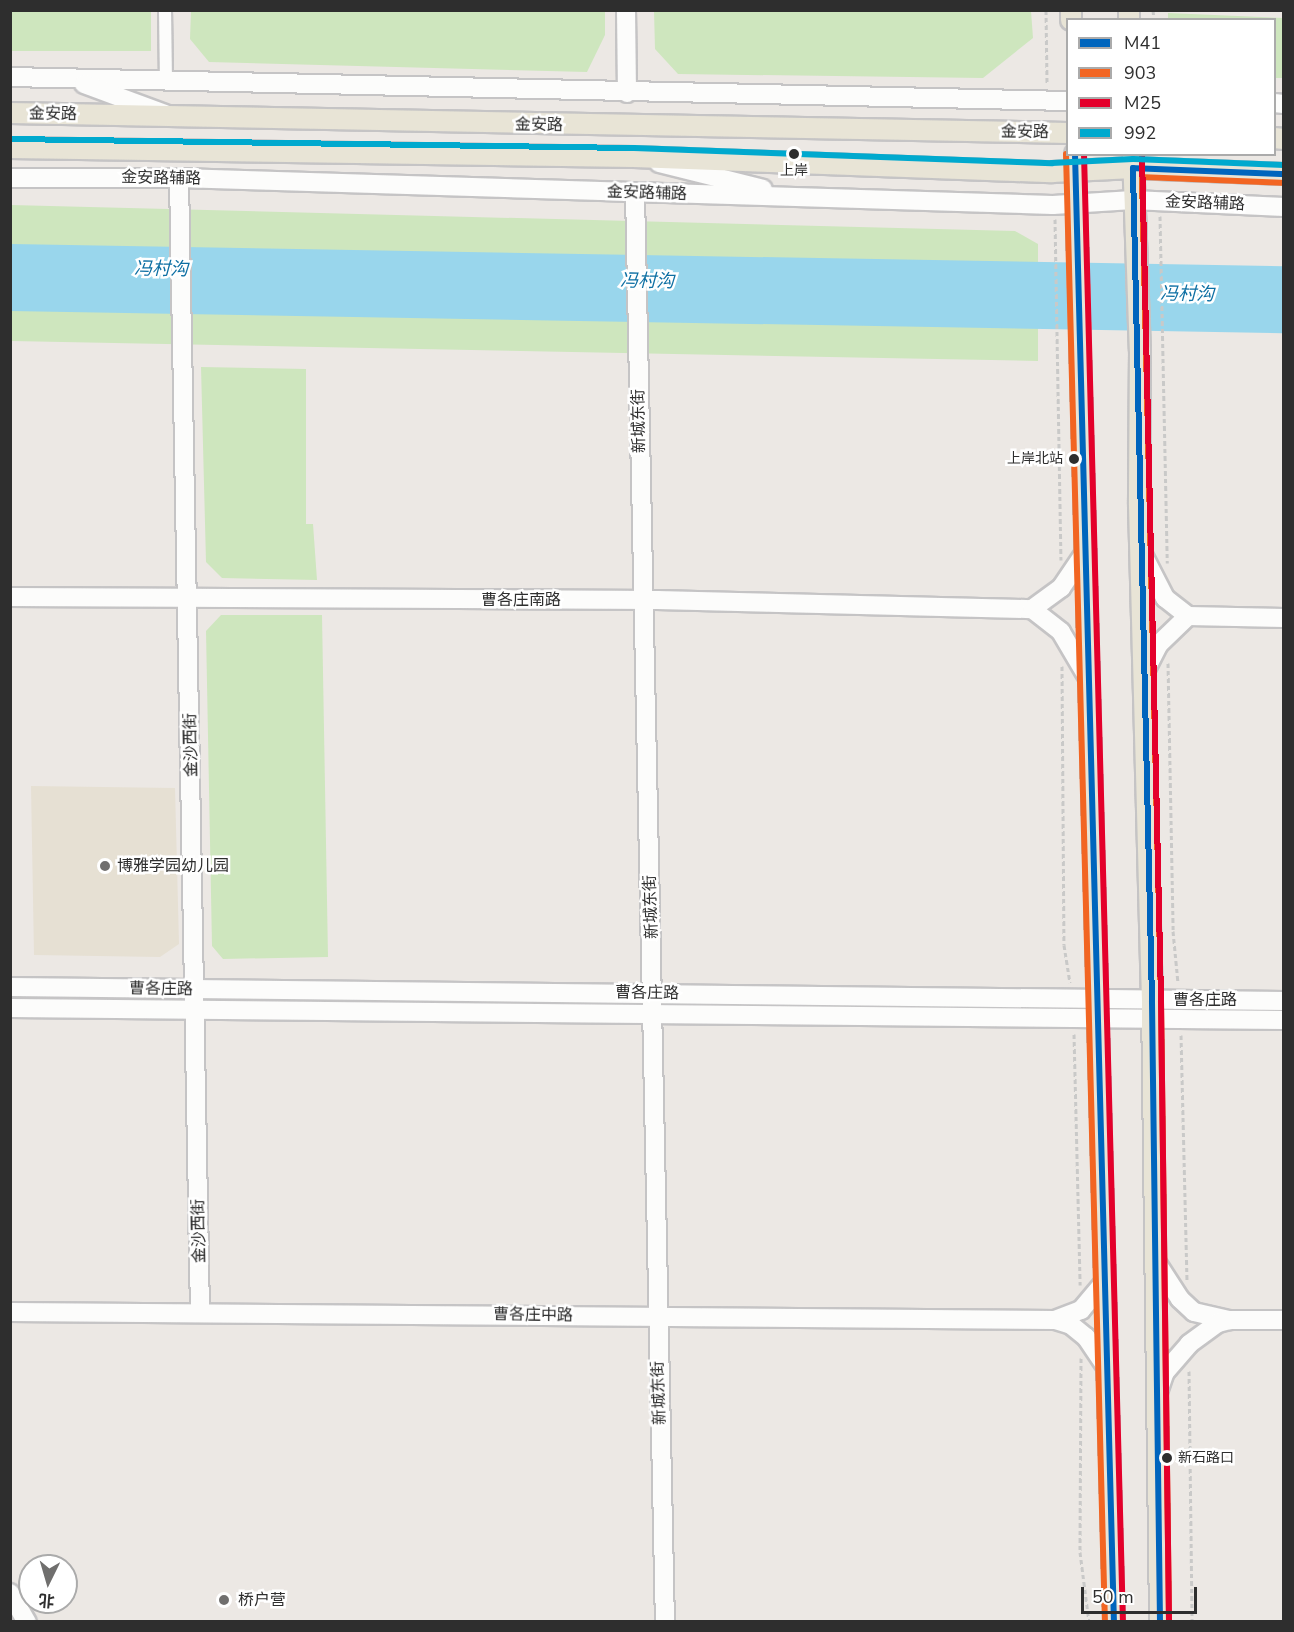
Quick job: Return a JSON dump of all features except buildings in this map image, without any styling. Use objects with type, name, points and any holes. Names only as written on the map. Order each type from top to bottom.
[{"type":"main road","name":"金安路","points":[[10,113],[1066,133]]},
{"type":"main road","name":"金安路","points":[[10,148],[1076,163],[1133,161],[1284,174]]},
{"type":"main road","points":[[1133,161],[1140,351],[1140,548],[1152,1010],[1160,1622]]},
{"type":"main road","points":[[1076,163],[1080,234],[1105,1365],[1114,1622]]},
{"type":"street","points":[[165,10],[166,81]]},
{"type":"street","points":[[626,10],[627,93]]},
{"type":"street","points":[[10,77],[627,93],[1066,101]]},
{"type":"street","points":[[70,78],[172,117]]},
{"type":"street","points":[[633,157],[796,197]]},
{"type":"street","name":"金安路辅路","points":[[10,178],[179,178],[1077,204],[1133,200],[1284,207]]},
{"type":"street","name":"金沙西街","points":[[179,178],[200,1312]]},
{"type":"street","name":"新城东街","points":[[635,193],[641,600],[654,1013],[657,1316],[665,1622]]},
{"type":"street","points":[[1140,548],[1164,598],[1188,616],[1284,618]]},
{"type":"street","points":[[1086,551],[1061,588],[1032,609],[1061,632],[1090,681]]},
{"type":"street","name":"曹各庄南路","points":[[10,597],[641,600],[1032,609]]},
{"type":"street","points":[[1143,675],[1160,644],[1188,616]]},
{"type":"street","name":"曹各庄路","points":[[10,987],[653,993],[1152,1010],[1284,1020]]},
{"type":"street","name":"曹各庄路","points":[[1152,1010],[1284,1001]]},
{"type":"street","name":"曹各庄路","points":[[10,1008],[654,1013],[1098,1009]]},
{"type":"street","points":[[1156,1262],[1179,1299],[1194,1312],[1230,1320],[1284,1320]]},
{"type":"street","name":"曹各庄中路","points":[[1055,1320],[1081,1310],[1103,1284]]},
{"type":"street","name":"曹各庄中路","points":[[10,1312],[1055,1320],[1071,1325],[1086,1337],[1105,1365]]},
{"type":"street","points":[[1157,1394],[1165,1372],[1189,1344],[1218,1323],[1230,1320]]},
{"type":"street","points":[[10,1593],[27,1622]]},
{"type":"path","points":[[1055,233],[1057,349]]},
{"type":"path","points":[[1161,236],[1163,351]]},
{"type":"shaded area","name":"博雅学园幼儿园","points":[[31,786],[175,788],[179,944],[160,957],[34,955]]},
{"type":"green space","points":[[11,10],[151,10],[151,51],[11,51]]},
{"type":"green space","points":[[191,11],[605,11],[605,35],[587,72],[209,62],[190,39]]},
{"type":"green space","points":[[654,11],[1031,11],[1033,38],[983,78],[678,74],[655,49]]},
{"type":"green space","points":[[1168,13],[1283,18],[1283,78],[1276,78],[1276,18],[1168,18]]},
{"type":"green space","points":[[11,205],[1015,231],[1038,244],[1038,361],[11,341]]},
{"type":"green space","points":[[201,367],[306,369],[306,524],[313,524],[317,580],[222,578],[206,562]]},
{"type":"green space","points":[[221,615],[322,615],[328,957],[223,959],[212,946],[206,631]]},
{"type":"water","name":"冯村沟","points":[[11,244],[1284,266],[1283,333],[10,311]]},
{"type":"transit line","name":"992","points":[[10,139],[634,148],[1052,163],[1133,159],[1284,165]]},
{"type":"transit line","name":"903","points":[[1066,156],[1105,1622]]},
{"type":"transit line","name":"M41","points":[[1075,156],[1114,1622]]},
{"type":"transit line","name":"M25","points":[[1084,156],[1123,1622]]},
{"type":"transit line","name":"M25","points":[[1142,156],[1161,1001],[1169,1622]]},
{"type":"transit line","name":"M41","points":[[1160,1622],[1152,1001],[1133,168],[1284,174]]},
{"type":"transit line","name":"903","points":[[1169,1622],[1161,1001],[1142,177],[1284,183]]},
{"type":"place","name":"上岸","points":[[794,154]]},
{"type":"place","name":"上岸北站","points":[[1074,459]]},
{"type":"place","name":"博雅学园幼儿园","points":[[105,866]]},
{"type":"place","name":"新石路口","points":[[1167,1458]]},
{"type":"place","name":"桥户营","points":[[224,1600]]}]
